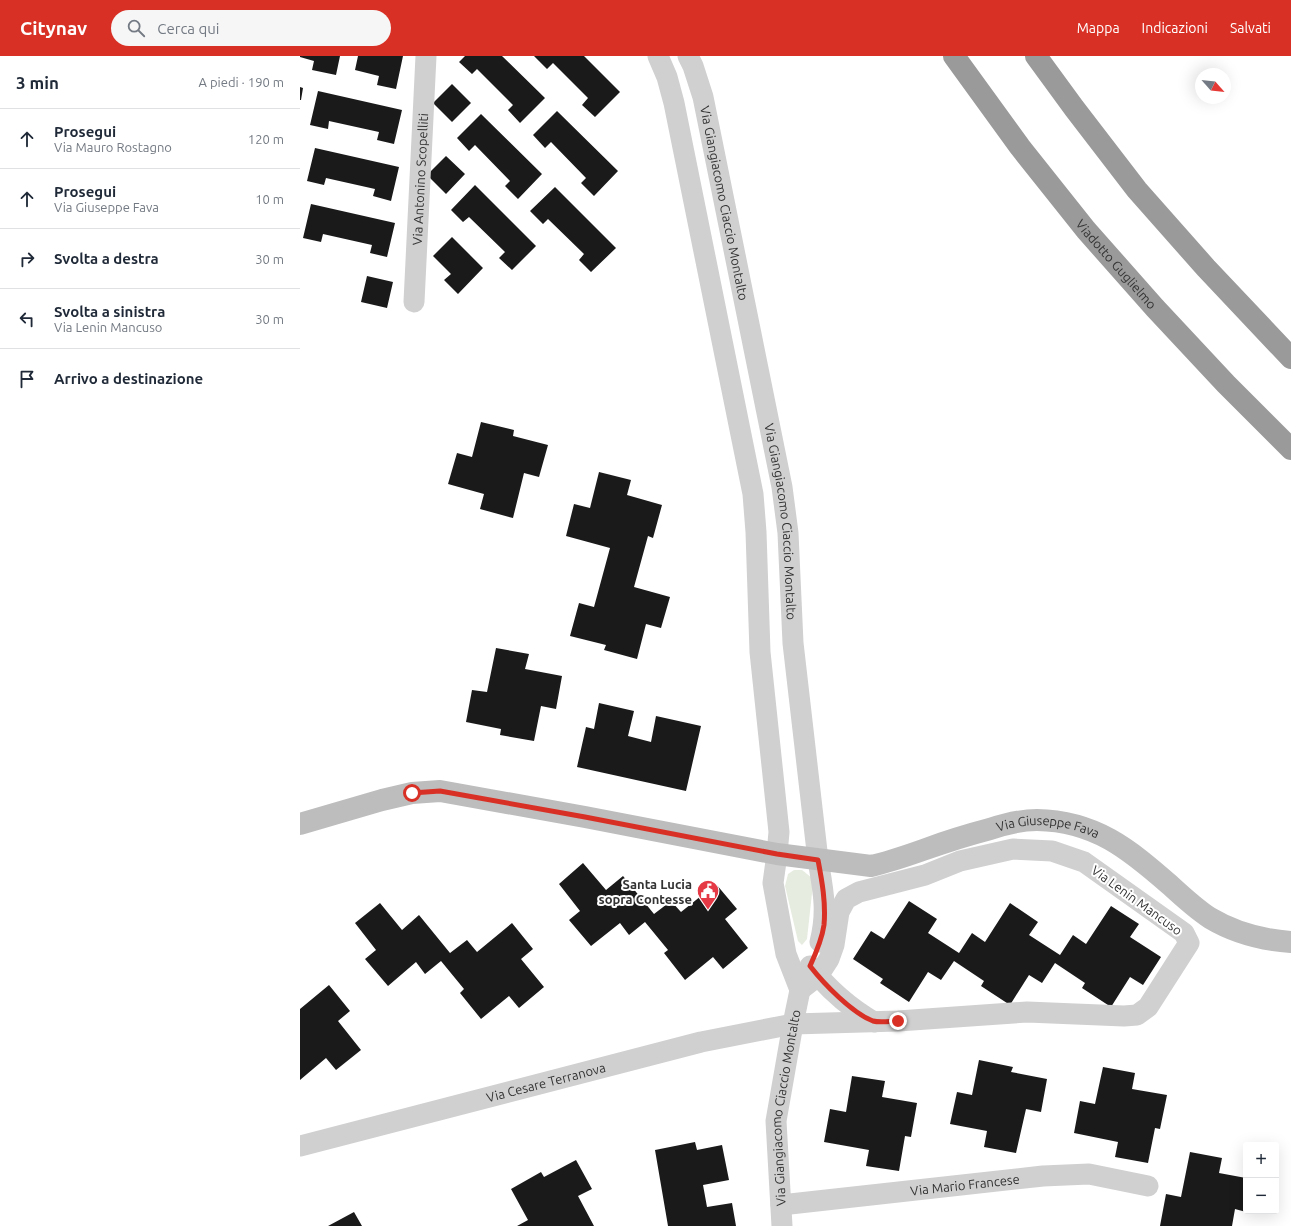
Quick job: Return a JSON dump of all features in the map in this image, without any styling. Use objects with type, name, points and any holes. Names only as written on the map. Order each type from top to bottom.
[{"type":"highway","points":[[1036,56],[1137,190],[1206,268],[1291,358]]},
{"type":"highway","name":"Viadotto Guglielmo","points":[[957,60],[1020,147],[1086,230],[1185,341],[1291,449]]},
{"type":"street","name":"Via Antonino Scopelliti","points":[[414,302],[426,56]]},
{"type":"street","name":"Via Giangiacomo Ciaccio Montalto","points":[[658,56],[667,77],[674,103],[753,494],[756,532],[760,652],[779,832],[773,883],[786,954],[800,990]]},
{"type":"street","name":"Via Giangiacomo Ciaccio Montalto","points":[[688,56],[693,66],[703,97],[782,487],[788,533],[793,644],[818,860],[824,895],[824,925],[814,971],[800,990],[776,1121],[782,1226]]},
{"type":"street","name":"Via Giuseppe Fava","points":[[300,824],[405,794],[440,791],[777,854],[871,866],[885,863],[964,836],[1009,823],[1035,820],[1052,821],[1074,825],[1115,842],[1137,856],[1194,907],[1226,926],[1243,933],[1263,938],[1291,942]]},
{"type":"street","name":"Via Lenin Mancuso","points":[[793,1024],[874,1022],[1027,1012],[1124,1016],[1137,1014],[1148,1007],[1188,943],[1184,933],[1084,862],[1052,851],[1013,849],[960,861],[925,875],[859,892],[846,899],[839,912],[834,944],[829,959],[814,971]]},
{"type":"street","points":[[814,971],[842,1000],[874,1022]]},
{"type":"street","name":"Via Cesare Terranova","points":[[300,1146],[701,1042],[793,1024]]},
{"type":"street","name":"Via Mario Francese","points":[[781,1205],[1043,1176],[1089,1174],[1148,1186]]},
{"type":"shaded area","points":[[794,870],[802,870],[812,878],[813,884],[807,939],[802,945],[798,941],[785,886],[788,874]]},
{"type":"building","points":[[300,56],[340,56],[336,75],[312,70],[314,61]]},
{"type":"building","points":[[358,56],[403,56],[396,89],[377,85],[379,76],[355,70]]},
{"type":"building","points":[[465,56],[502,56],[545,98],[520,123],[508,110],[513,105],[477,69],[472,74],[459,62]]},
{"type":"building","points":[[534,56],[584,56],[620,92],[595,117],[582,105],[588,98],[553,63],[547,69]]},
{"type":"building","points":[[452,84],[471,103],[452,122],[433,103]]},
{"type":"building","points":[[300,87],[303,88],[301,100],[300,100]]},
{"type":"building","points":[[318,91],[402,110],[394,144],[377,140],[379,132],[329,121],[328,129],[310,125]]},
{"type":"building","points":[[557,111],[618,171],[594,196],[581,183],[586,178],[551,142],[545,148],[533,135]]},
{"type":"building","points":[[481,114],[542,174],[518,199],[505,186],[510,181],[475,145],[469,151],[457,138]]},
{"type":"building","points":[[315,148],[399,167],[391,201],[373,196],[375,189],[326,178],[324,185],[307,181]]},
{"type":"building","points":[[446,156],[465,174],[446,194],[427,175]]},
{"type":"building","points":[[475,185],[536,246],[512,270],[499,258],[505,252],[469,217],[463,222],[451,210]]},
{"type":"building","points":[[555,187],[616,248],[591,272],[579,260],[584,254],[548,219],[543,224],[530,211]]},
{"type":"building","points":[[311,204],[395,223],[387,257],[370,253],[372,245],[323,234],[321,242],[303,238]]},
{"type":"building","points":[[452,237],[483,268],[458,294],[444,280],[451,274],[433,256]]},
{"type":"building","points":[[367,276],[393,282],[387,308],[361,302]]},
{"type":"building","points":[[481,422],[514,430],[513,436],[548,445],[539,477],[524,473],[513,518],[480,509],[484,494],[448,484],[457,453],[472,457]]},
{"type":"building","points":[[599,472],[631,480],[627,495],[662,505],[653,538],[648,536],[634,587],[670,597],[661,628],[646,624],[637,659],[604,650],[606,645],[570,636],[579,603],[594,607],[610,548],[566,536],[574,504],[590,508]]},
{"type":"building","points":[[496,648],[529,654],[525,669],[562,676],[556,709],[541,706],[534,741],[500,735],[501,729],[466,722],[472,690],[487,692]]},
{"type":"building","points":[[599,703],[634,711],[628,736],[651,742],[656,716],[701,726],[686,791],[577,767],[586,727],[594,729]]},
{"type":"building","points":[[583,863],[606,890],[623,876],[654,914],[671,901],[681,912],[716,884],[737,909],[725,919],[748,948],[723,969],[713,957],[685,980],[664,953],[668,950],[645,922],[629,935],[620,923],[591,946],[569,920],[580,911],[559,884]]},
{"type":"building","points":[[909,901],[937,919],[928,933],[959,953],[972,933],[985,942],[1010,903],[1038,922],[1029,935],[1060,955],[1073,935],[1086,944],[1111,906],[1139,924],[1130,937],[1161,957],[1143,985],[1130,977],[1111,1007],[1082,988],[1085,983],[1055,963],[1042,983],[1029,975],[1010,1005],[981,986],[984,981],[954,961],[941,980],[928,972],[909,1002],[880,983],[883,979],[853,959],[871,931],[884,939]]},
{"type":"building","points":[[380,903],[402,930],[419,915],[450,953],[467,940],[477,952],[512,923],[533,949],[521,959],[544,987],[519,1008],[509,996],[481,1019],[460,993],[464,989],[441,961],[425,974],[416,962],[388,986],[365,959],[376,950],[355,923]]},
{"type":"building","points":[[329,985],[350,1011],[338,1021],[361,1050],[336,1070],[326,1058],[300,1080],[300,1009]]},
{"type":"building","points":[[979,1060],[1013,1067],[1011,1072],[1047,1079],[1041,1112],[1026,1109],[1016,1153],[984,1147],[987,1131],[950,1124],[957,1092],[972,1095]]},
{"type":"building","points":[[1103,1067],[1135,1073],[1132,1089],[1167,1095],[1160,1129],[1155,1128],[1148,1163],[1115,1157],[1118,1142],[1074,1133],[1080,1101],[1095,1104]]},
{"type":"building","points":[[852,1076],[885,1081],[882,1097],[917,1103],[911,1137],[905,1136],[899,1171],[866,1166],[869,1150],[824,1142],[830,1109],[846,1112]]},
{"type":"building","points":[[695,1142],[697,1150],[722,1145],[729,1180],[703,1185],[707,1207],[732,1203],[736,1226],[668,1226],[655,1150]]},
{"type":"building","points":[[1190,1152],[1222,1158],[1219,1173],[1243,1177],[1243,1211],[1235,1209],[1232,1226],[1160,1226],[1166,1194],[1181,1197]]},
{"type":"building","points":[[576,1160],[592,1189],[578,1196],[594,1226],[517,1226],[528,1220],[511,1189],[541,1172],[544,1177]]},
{"type":"building","points":[[354,1212],[362,1226],[328,1226]]},
{"type":"place","name":"Santa Lucia sopra Contesse","points":[[708,910]]},
{"type":"route","points":[[412,793],[440,791],[777,854],[818,860],[824,895],[824,925],[818,947],[810,966],[842,1000],[861,1014],[874,1022],[898,1021]]}]
